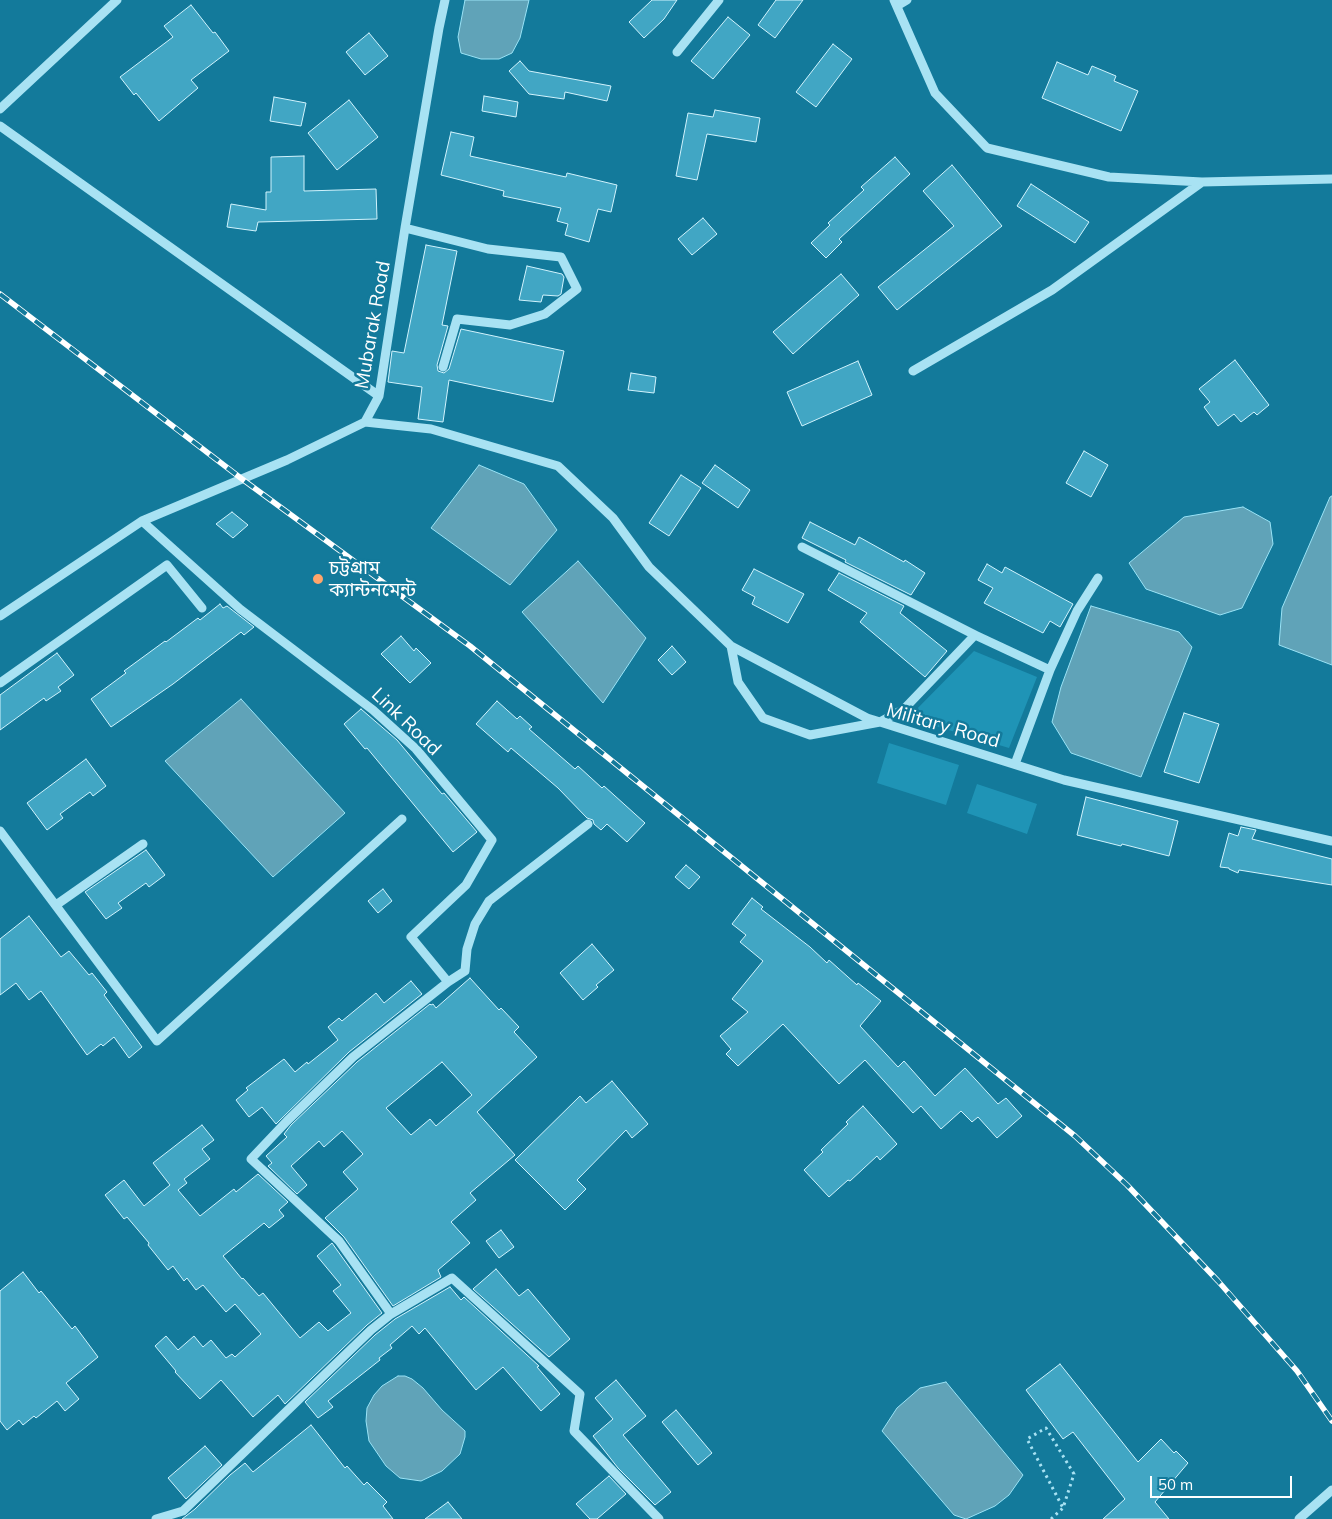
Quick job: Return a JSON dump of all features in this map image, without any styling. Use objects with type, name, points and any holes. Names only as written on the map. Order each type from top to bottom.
[{"type":"street","points":[[0,109],[117,0]]},
{"type":"street","name":"Mubarak Road","points":[[365,422],[379,396],[445,0]]},
{"type":"street","points":[[678,52],[719,0]]},
{"type":"street","points":[[907,0],[896,3],[935,93],[987,148],[1109,177],[1202,182],[1332,179]]},
{"type":"street","points":[[0,126],[379,396]]},
{"type":"street","points":[[912,371],[1052,290],[1202,182]]},
{"type":"street","points":[[406,228],[488,249],[561,258],[577,288],[545,314],[510,325],[457,319],[443,368]]},
{"type":"street","points":[[0,616],[142,521],[287,460],[365,422],[431,429],[558,466],[613,518],[649,567],[731,646],[867,718],[880,722],[904,709],[975,635]]},
{"type":"street","name":"Link Road","points":[[142,521],[240,609],[373,710],[416,750],[492,840],[466,885],[411,938],[448,982]]},
{"type":"street","points":[[802,547],[975,635],[1050,670]]},
{"type":"street","points":[[0,683],[166,565],[202,608]]},
{"type":"street","points":[[1015,764],[1050,670],[1077,611],[1098,578]]},
{"type":"street","name":"Military Road","points":[[731,646],[738,682],[763,718],[810,735],[880,722],[1064,780],[1332,840]]},
{"type":"street","points":[[0,831],[157,1040],[402,819]]},
{"type":"street","points":[[391,1314],[339,1242],[251,1159],[353,1057],[448,982],[465,972],[467,949],[475,924],[489,901],[588,824]]},
{"type":"street","points":[[56,905],[142,844]]},
{"type":"street","points":[[156,1519],[182,1511],[370,1330],[391,1314],[452,1278],[580,1394],[574,1431],[659,1519]]},
{"type":"street","points":[[1299,1519],[1332,1490]]},
{"type":"path","points":[[1051,1519],[1063,1508],[1074,1474],[1046,1428],[1026,1439],[1063,1508]]},
{"type":"shaded area","points":[[465,0],[529,0],[520,38],[512,53],[499,59],[481,59],[461,53],[458,37]]},
{"type":"shaded area","points":[[479,465],[524,484],[557,530],[510,585],[431,528]]},
{"type":"shaded area","points":[[1332,496],[1332,665],[1279,645],[1282,608]]},
{"type":"shaded area","points":[[1243,507],[1270,522],[1273,544],[1242,608],[1220,615],[1146,589],[1129,563],[1184,517]]},
{"type":"shaded area","points":[[578,561],[646,638],[603,703],[522,612]]},
{"type":"shaded area","points":[[1091,606],[1179,632],[1192,647],[1141,777],[1071,753],[1052,722],[1061,687]]},
{"type":"shaded area","points":[[974,651],[1037,677],[1009,748],[908,718]]},
{"type":"shaded area","points":[[241,699],[345,813],[273,877],[165,761]]},
{"type":"shaded area","points":[[889,743],[959,765],[946,805],[877,783]]},
{"type":"shaded area","points":[[977,784],[1037,804],[1027,834],[967,813]]},
{"type":"shaded area","points":[[398,1376],[412,1379],[423,1388],[442,1410],[465,1431],[460,1454],[442,1471],[421,1481],[400,1478],[386,1466],[369,1441],[366,1421],[367,1408],[374,1395],[382,1386]]},
{"type":"shaded area","points":[[946,1382],[1023,1475],[1009,1495],[995,1506],[966,1519],[954,1515],[882,1431],[897,1408],[920,1388]]},
{"type":"building","points":[[652,0],[677,0],[664,19],[644,38],[629,22]]},
{"type":"building","points":[[776,0],[803,0],[775,38],[758,25]]},
{"type":"building","points":[[191,5],[229,51],[191,80],[198,88],[159,121],[120,77],[173,37],[164,26]]},
{"type":"building","points":[[728,17],[750,35],[713,79],[691,61]]},
{"type":"building","points":[[369,33],[388,56],[365,75],[346,52]]},
{"type":"building","points":[[833,44],[852,59],[816,107],[796,92]]},
{"type":"building","points":[[520,61],[529,71],[611,86],[607,101],[565,92],[564,99],[529,94],[509,71]]},
{"type":"building","points":[[1057,62],[1088,75],[1092,66],[1116,76],[1114,81],[1138,91],[1121,131],[1042,98]]},
{"type":"building","points":[[484,96],[518,102],[516,117],[482,111]]},
{"type":"building","points":[[274,97],[306,103],[301,126],[270,121]]},
{"type":"building","points":[[349,100],[378,137],[337,170],[308,133]]},
{"type":"building","points":[[715,110],[760,118],[756,142],[707,134],[697,180],[676,176],[688,113],[713,117]]},
{"type":"building","points":[[451,132],[474,137],[470,156],[566,177],[567,173],[617,185],[611,212],[598,209],[589,242],[565,235],[568,224],[557,221],[561,208],[503,196],[504,191],[441,175]]},
{"type":"building","points":[[304,156],[304,191],[376,189],[377,219],[258,222],[256,231],[227,227],[231,204],[266,210],[266,192],[271,192],[271,157]]},
{"type":"building","points":[[895,157],[910,174],[839,239],[842,242],[826,258],[811,243],[830,225],[828,223],[864,190],[861,187]]},
{"type":"building","points":[[952,165],[1002,226],[897,310],[878,287],[954,226],[923,191]]},
{"type":"building","points":[[1031,184],[1089,222],[1075,243],[1017,206]]},
{"type":"building","points":[[703,218],[717,234],[692,255],[678,239]]},
{"type":"building","points":[[426,245],[457,251],[442,325],[448,326],[437,365],[438,371],[444,373],[449,369],[461,329],[564,351],[553,402],[449,380],[443,422],[418,419],[422,387],[388,382],[392,351],[404,353]]},
{"type":"building","points":[[527,266],[562,274],[564,277],[561,294],[558,296],[543,295],[541,302],[519,300]]},
{"type":"building","points":[[841,274],[859,295],[793,354],[773,332]]},
{"type":"building","points":[[1235,360],[1269,405],[1257,415],[1254,412],[1241,422],[1234,414],[1218,426],[1204,407],[1210,402],[1199,389]]},
{"type":"building","points":[[858,361],[872,395],[802,426],[787,392]]},
{"type":"building","points":[[631,373],[656,377],[654,393],[628,390]]},
{"type":"building","points":[[1084,451],[1108,465],[1091,497],[1066,483]]},
{"type":"building","points":[[715,465],[750,490],[738,508],[702,483]]},
{"type":"building","points":[[681,475],[701,488],[669,536],[649,523]]},
{"type":"building","points":[[232,512],[248,525],[233,538],[216,524]]},
{"type":"building","points":[[810,522],[855,545],[859,537],[904,562],[905,560],[925,573],[911,595],[802,538]]},
{"type":"building","points":[[987,564],[1002,573],[1005,567],[1073,604],[1060,627],[1050,621],[1043,633],[984,603],[993,588],[978,580]]},
{"type":"building","points":[[754,569],[804,594],[788,623],[752,604],[755,597],[742,590]]},
{"type":"building","points":[[839,573],[904,606],[900,613],[947,651],[925,677],[860,622],[867,613],[828,590]]},
{"type":"building","points":[[220,604],[223,608],[227,606],[254,627],[244,635],[241,632],[173,684],[111,727],[91,699],[126,673],[124,671],[198,618],[200,620]]},
{"type":"building","points":[[401,636],[414,651],[416,648],[431,663],[410,683],[381,654]]},
{"type":"building","points":[[672,646],[686,662],[672,675],[658,660]]},
{"type":"building","points":[[57,653],[74,675],[58,687],[61,691],[46,701],[44,698],[0,730],[0,695]]},
{"type":"building","points":[[497,701],[517,719],[520,716],[532,727],[529,729],[575,769],[578,766],[602,788],[604,786],[645,823],[627,842],[607,824],[601,830],[594,824],[593,820],[587,818],[558,788],[511,748],[508,752],[476,724]]},
{"type":"building","points":[[361,709],[397,740],[477,832],[453,852],[367,748],[365,749],[344,724]]},
{"type":"building","points":[[1184,713],[1219,724],[1199,783],[1164,772]]},
{"type":"building","points":[[86,759],[106,786],[93,796],[90,792],[60,814],[63,818],[47,830],[27,803]]},
{"type":"building","points":[[1086,797],[1178,821],[1169,856],[1077,835]]},
{"type":"building","points":[[1241,827],[1256,830],[1252,839],[1332,859],[1332,885],[1239,870],[1238,873],[1229,868],[1220,867],[1229,833],[1238,836]]},
{"type":"building","points":[[146,850],[165,875],[149,887],[146,883],[118,903],[122,908],[106,919],[85,892]]},
{"type":"building","points":[[686,865],[700,877],[689,889],[675,877]]},
{"type":"building","points":[[383,889],[392,901],[378,913],[368,901]]},
{"type":"building","points":[[752,898],[763,907],[761,909],[810,947],[827,963],[829,960],[857,985],[858,983],[881,1001],[860,1026],[898,1067],[904,1061],[935,1096],[965,1068],[998,1104],[1006,1098],[1022,1116],[997,1138],[978,1117],[972,1122],[961,1111],[941,1129],[921,1106],[913,1113],[865,1060],[839,1084],[783,1024],[738,1066],[726,1054],[731,1049],[720,1036],[748,1012],[732,999],[763,961],[740,942],[746,935],[732,924]]},
{"type":"building","points":[[29,916],[61,957],[69,951],[89,975],[92,973],[107,992],[104,995],[142,1047],[129,1058],[114,1037],[87,1055],[41,991],[29,1000],[16,983],[0,995],[0,939]]},
{"type":"building","points":[[592,944],[614,970],[596,985],[598,987],[583,1000],[560,973]]},
{"type":"building","points":[[470,978],[499,1010],[501,1008],[519,1027],[514,1032],[537,1057],[477,1112],[515,1155],[470,1193],[476,1200],[451,1222],[470,1243],[438,1270],[441,1277],[393,1306],[344,1237],[325,1218],[358,1189],[343,1172],[363,1154],[342,1131],[324,1147],[319,1141],[291,1166],[307,1185],[297,1194],[268,1166],[272,1163],[266,1156],[287,1137],[284,1134],[291,1125],[357,1062],[430,1004],[433,1004],[436,1008]],"holes":[[[442,1062],[472,1095],[436,1126],[430,1119],[411,1135],[386,1108]]]},
{"type":"building","points":[[411,981],[422,994],[349,1052],[276,1124],[262,1107],[249,1117],[236,1100],[248,1090],[246,1088],[284,1059],[295,1072],[307,1062],[308,1064],[338,1040],[328,1027],[339,1018],[342,1021],[376,993],[384,1003]]},
{"type":"building","points":[[612,1081],[648,1124],[632,1138],[626,1130],[577,1180],[586,1189],[565,1210],[515,1160],[580,1096],[586,1103]]},
{"type":"building","points":[[863,1106],[897,1144],[880,1160],[877,1156],[829,1197],[804,1170],[823,1152],[821,1150],[848,1124],[846,1122]]},
{"type":"building","points":[[202,1125],[214,1140],[202,1149],[210,1159],[184,1179],[187,1183],[178,1190],[200,1216],[234,1189],[236,1192],[258,1174],[288,1202],[279,1210],[284,1216],[269,1228],[264,1223],[223,1256],[242,1279],[259,1296],[263,1293],[300,1338],[319,1322],[328,1331],[351,1313],[333,1291],[341,1285],[317,1256],[332,1243],[382,1313],[367,1325],[285,1404],[278,1395],[253,1417],[221,1380],[200,1399],[175,1372],[155,1346],[166,1336],[178,1350],[194,1336],[203,1347],[211,1340],[226,1358],[232,1354],[235,1357],[261,1334],[235,1304],[226,1312],[203,1285],[196,1290],[187,1278],[184,1281],[173,1266],[168,1270],[148,1245],[149,1243],[127,1217],[124,1219],[105,1195],[124,1180],[144,1206],[170,1185],[153,1163]]},
{"type":"building","points":[[501,1230],[514,1247],[499,1258],[486,1241]]},
{"type":"building","points":[[496,1269],[519,1296],[528,1289],[570,1339],[549,1357],[473,1289]]},
{"type":"building","points":[[23,1272],[39,1293],[41,1291],[72,1329],[75,1326],[98,1357],[66,1383],[79,1399],[65,1411],[57,1401],[36,1418],[34,1416],[23,1425],[19,1420],[7,1430],[0,1421],[0,1291]]},
{"type":"building","points":[[450,1287],[461,1300],[464,1297],[539,1366],[537,1367],[560,1394],[541,1411],[503,1367],[476,1390],[425,1328],[419,1334],[412,1326],[390,1345],[392,1348],[379,1358],[380,1360],[328,1401],[333,1407],[318,1418],[305,1402],[375,1335],[395,1319]]},
{"type":"building","points":[[1060,1364],[1138,1462],[1161,1439],[1174,1453],[1176,1451],[1188,1463],[1155,1502],[1169,1519],[1103,1519],[1125,1499],[1073,1432],[1063,1439],[1026,1390]]},
{"type":"building","points":[[616,1380],[646,1416],[623,1435],[671,1492],[655,1505],[618,1468],[593,1436],[613,1419],[595,1398]]},
{"type":"building","points":[[676,1410],[712,1453],[698,1465],[662,1422]]},
{"type":"building","points":[[311,1425],[345,1468],[347,1466],[364,1485],[367,1482],[387,1502],[383,1506],[393,1519],[182,1519],[245,1463],[253,1472]]},
{"type":"building","points":[[205,1446],[222,1465],[186,1499],[168,1478]]},
{"type":"building","points":[[609,1476],[626,1494],[597,1519],[590,1519],[576,1504]]},
{"type":"building","points":[[448,1502],[462,1519],[425,1519]]},
{"type":"railway","points":[[0,294],[242,479],[470,646],[1075,1136],[1127,1185],[1218,1281],[1297,1371],[1332,1421]]},
{"type":"place","name":"চট্টগ্রাম ক্যান্টনমেন্ট","points":[[318,579]]}]
